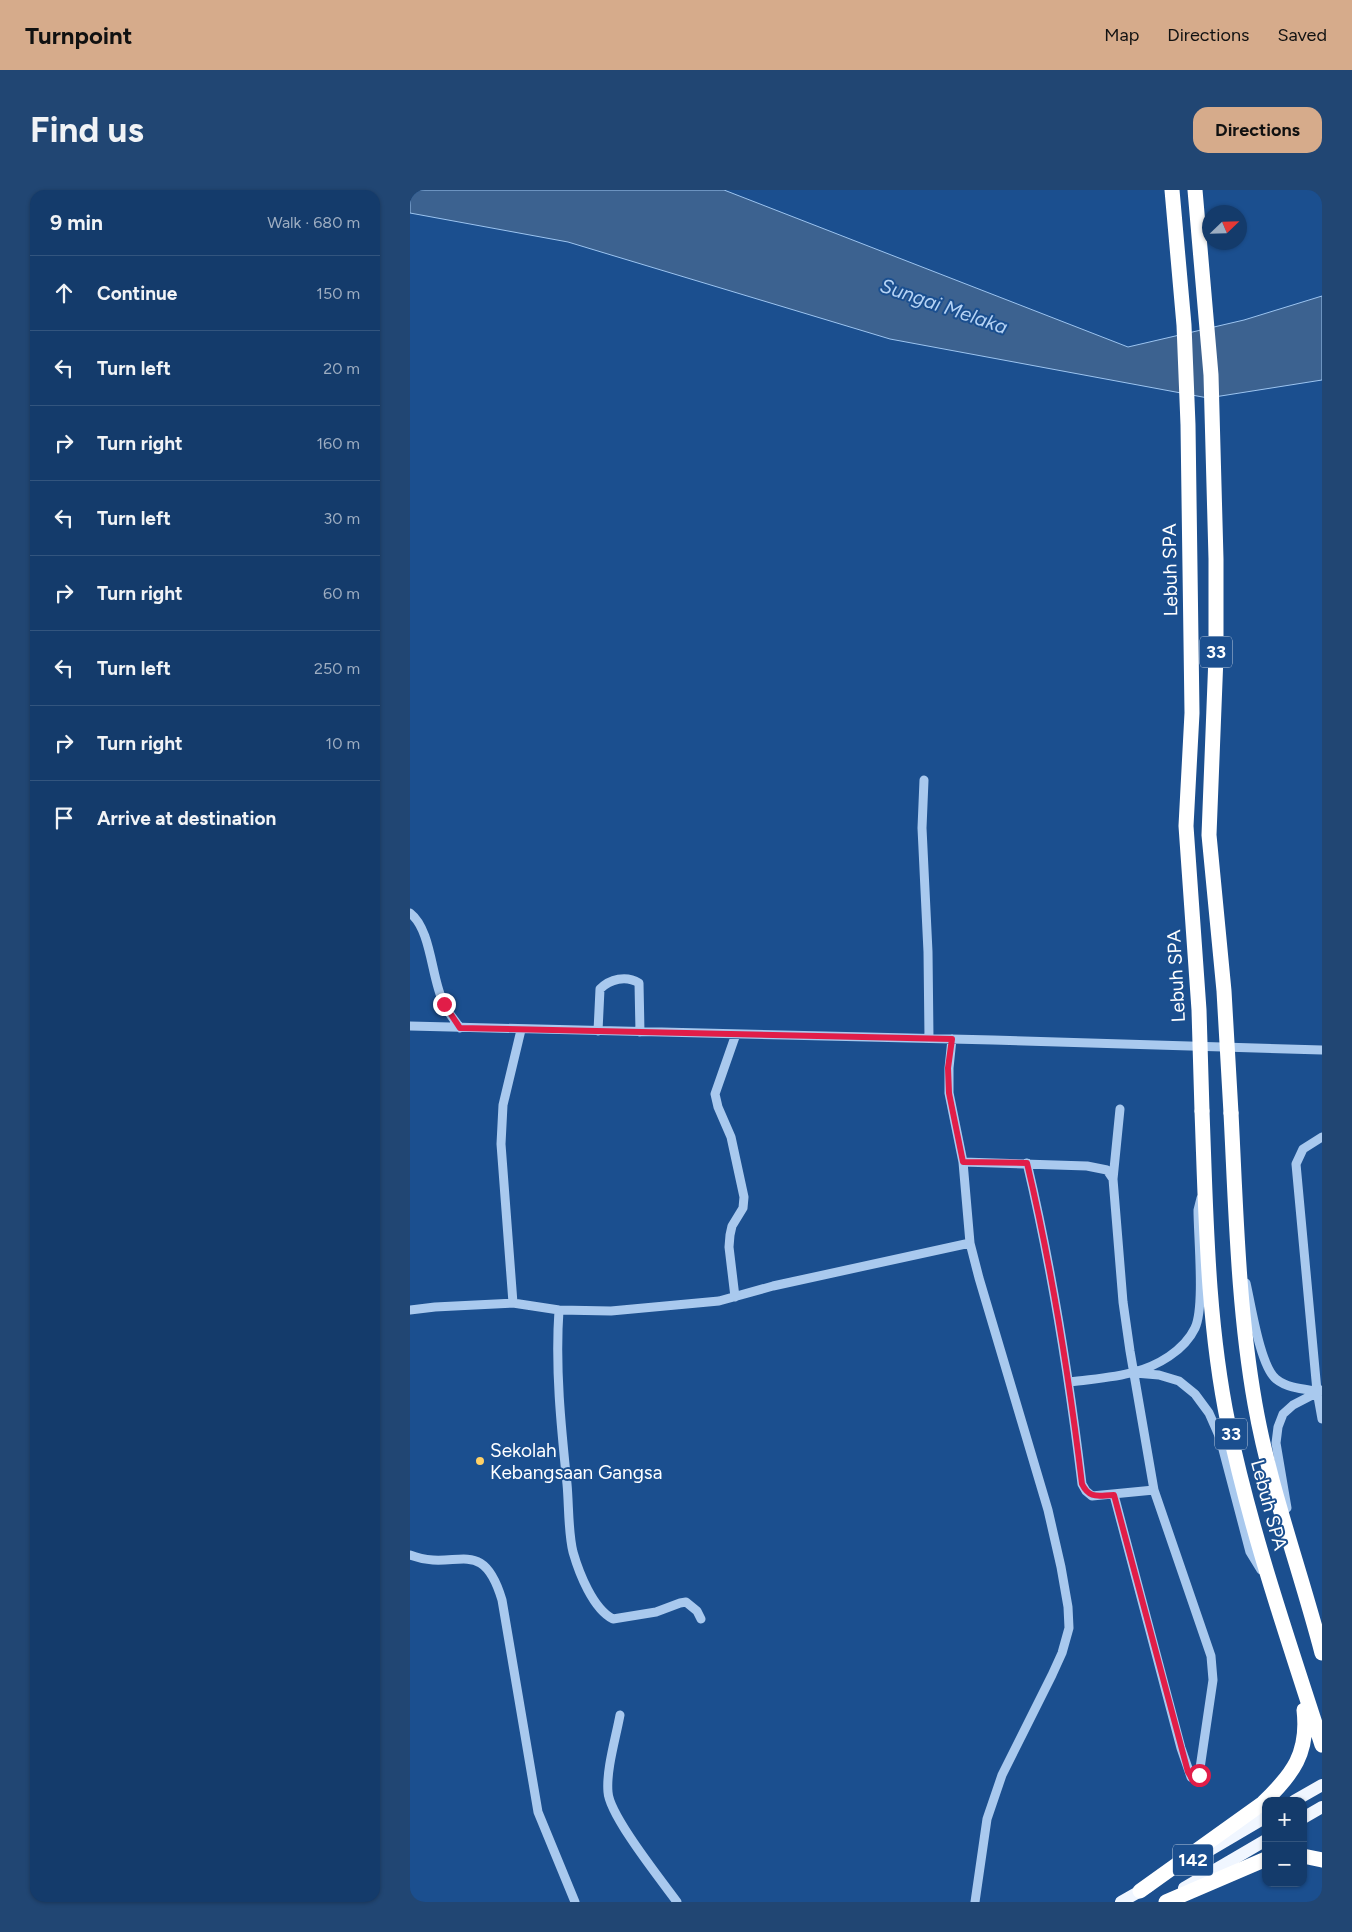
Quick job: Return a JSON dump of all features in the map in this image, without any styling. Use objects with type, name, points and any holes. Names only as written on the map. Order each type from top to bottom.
[{"type":"highway","name":"Lebuh SPA","points":[[1172,190],[1184,325],[1188,425],[1192,713],[1186,826],[1199,1010],[1210,1287],[1226,1412],[1245,1497],[1269,1583],[1322,1745]]},
{"type":"highway","name":"Lebuh SPA","points":[[1195,190],[1211,375],[1215,549],[1216,656],[1209,835],[1224,991],[1240,1290],[1245,1339],[1256,1405],[1274,1490],[1322,1653]]},
{"type":"highway","points":[[1312,1614],[1322,1637]]},
{"type":"highway","points":[[1140,1891],[1263,1803],[1293,1769],[1303,1749],[1306,1725],[1300,1678]]},
{"type":"highway","points":[[1307,1857],[1322,1860]]},
{"type":"highway","points":[[1166,1902],[1262,1861]]},
{"type":"main road","points":[[1301,1797],[1322,1784]]},
{"type":"main road","points":[[1307,1816],[1322,1807]]},
{"type":"main road","name":"142","points":[[1120,1902],[1262,1819]]},
{"type":"main road","name":"142","points":[[1160,1902],[1263,1842]]},
{"type":"street","points":[[924,780],[922,828],[928,952],[929,1038]]},
{"type":"street","points":[[410,913],[422,927],[444,1004],[460,1028]]},
{"type":"street","points":[[598,1031],[600,989],[608,981],[631,978],[639,983],[640,1032]]},
{"type":"street","points":[[410,1026],[929,1038],[1322,1050]]},
{"type":"street","points":[[513,1303],[501,1144],[503,1105],[521,1030]]},
{"type":"street","points":[[735,1297],[729,1247],[730,1235],[732,1226],[743,1208],[744,1197],[731,1136],[718,1107],[715,1094],[736,1034]]},
{"type":"street","points":[[952,1039],[948,1068],[949,1093],[963,1162],[970,1243],[1048,1510],[1061,1567],[1068,1607],[1069,1628],[1055,1667],[1002,1775],[987,1820],[975,1902]]},
{"type":"street","points":[[1114,1495],[1188,1772],[1191,1777],[1199,1775],[1213,1680],[1213,1667],[1211,1656],[1154,1490],[1134,1372],[1123,1302],[1113,1180],[1120,1109]]},
{"type":"street","points":[[1322,1137],[1303,1149],[1296,1164],[1322,1419]]},
{"type":"street","points":[[963,1162],[1098,1167],[1106,1170],[1113,1180]]},
{"type":"street","points":[[1027,1163],[1039,1212],[1070,1382],[1082,1484],[1092,1496],[1154,1490]]},
{"type":"street","points":[[1070,1382],[1134,1372],[1172,1355],[1184,1344],[1195,1328],[1200,1310],[1198,1210],[1205,1183]]},
{"type":"street","points":[[410,1310],[513,1303],[559,1310],[611,1311],[719,1302],[773,1286],[970,1243]]},
{"type":"street","points":[[1238,1245],[1255,1325],[1265,1360],[1274,1378],[1287,1385],[1319,1391]]},
{"type":"street","points":[[559,1310],[557,1344],[562,1435],[573,1550],[580,1571],[594,1599],[607,1616],[613,1619],[656,1612],[686,1602],[697,1611],[701,1618]]},
{"type":"street","points":[[1134,1372],[1160,1375],[1179,1381],[1195,1394],[1209,1413],[1220,1438],[1250,1552],[1269,1583]]},
{"type":"street","points":[[1298,1572],[1276,1443],[1278,1427],[1283,1414],[1293,1405],[1319,1391]]},
{"type":"street","points":[[410,1555],[430,1561],[470,1558],[480,1562],[490,1571],[497,1584],[502,1600],[538,1812],[574,1902]]},
{"type":"street","points":[[620,1715],[608,1782],[609,1801],[627,1831],[677,1902]]},
{"type":"water","name":"Sungai Melaka","points":[[410,190],[724,190],[1128,347],[1244,320],[1322,296],[1322,380],[1208,398],[890,339],[568,242],[410,213]]},
{"type":"place","name":"Sekolah Kebangsaan Gangsa","points":[[480,1461]]},
{"type":"route","points":[[444,1004],[460,1028],[952,1039],[948,1068],[949,1093],[963,1162],[1027,1163],[1039,1212],[1070,1382],[1082,1484],[1092,1496],[1114,1495],[1188,1772],[1191,1777],[1199,1775]]}]
